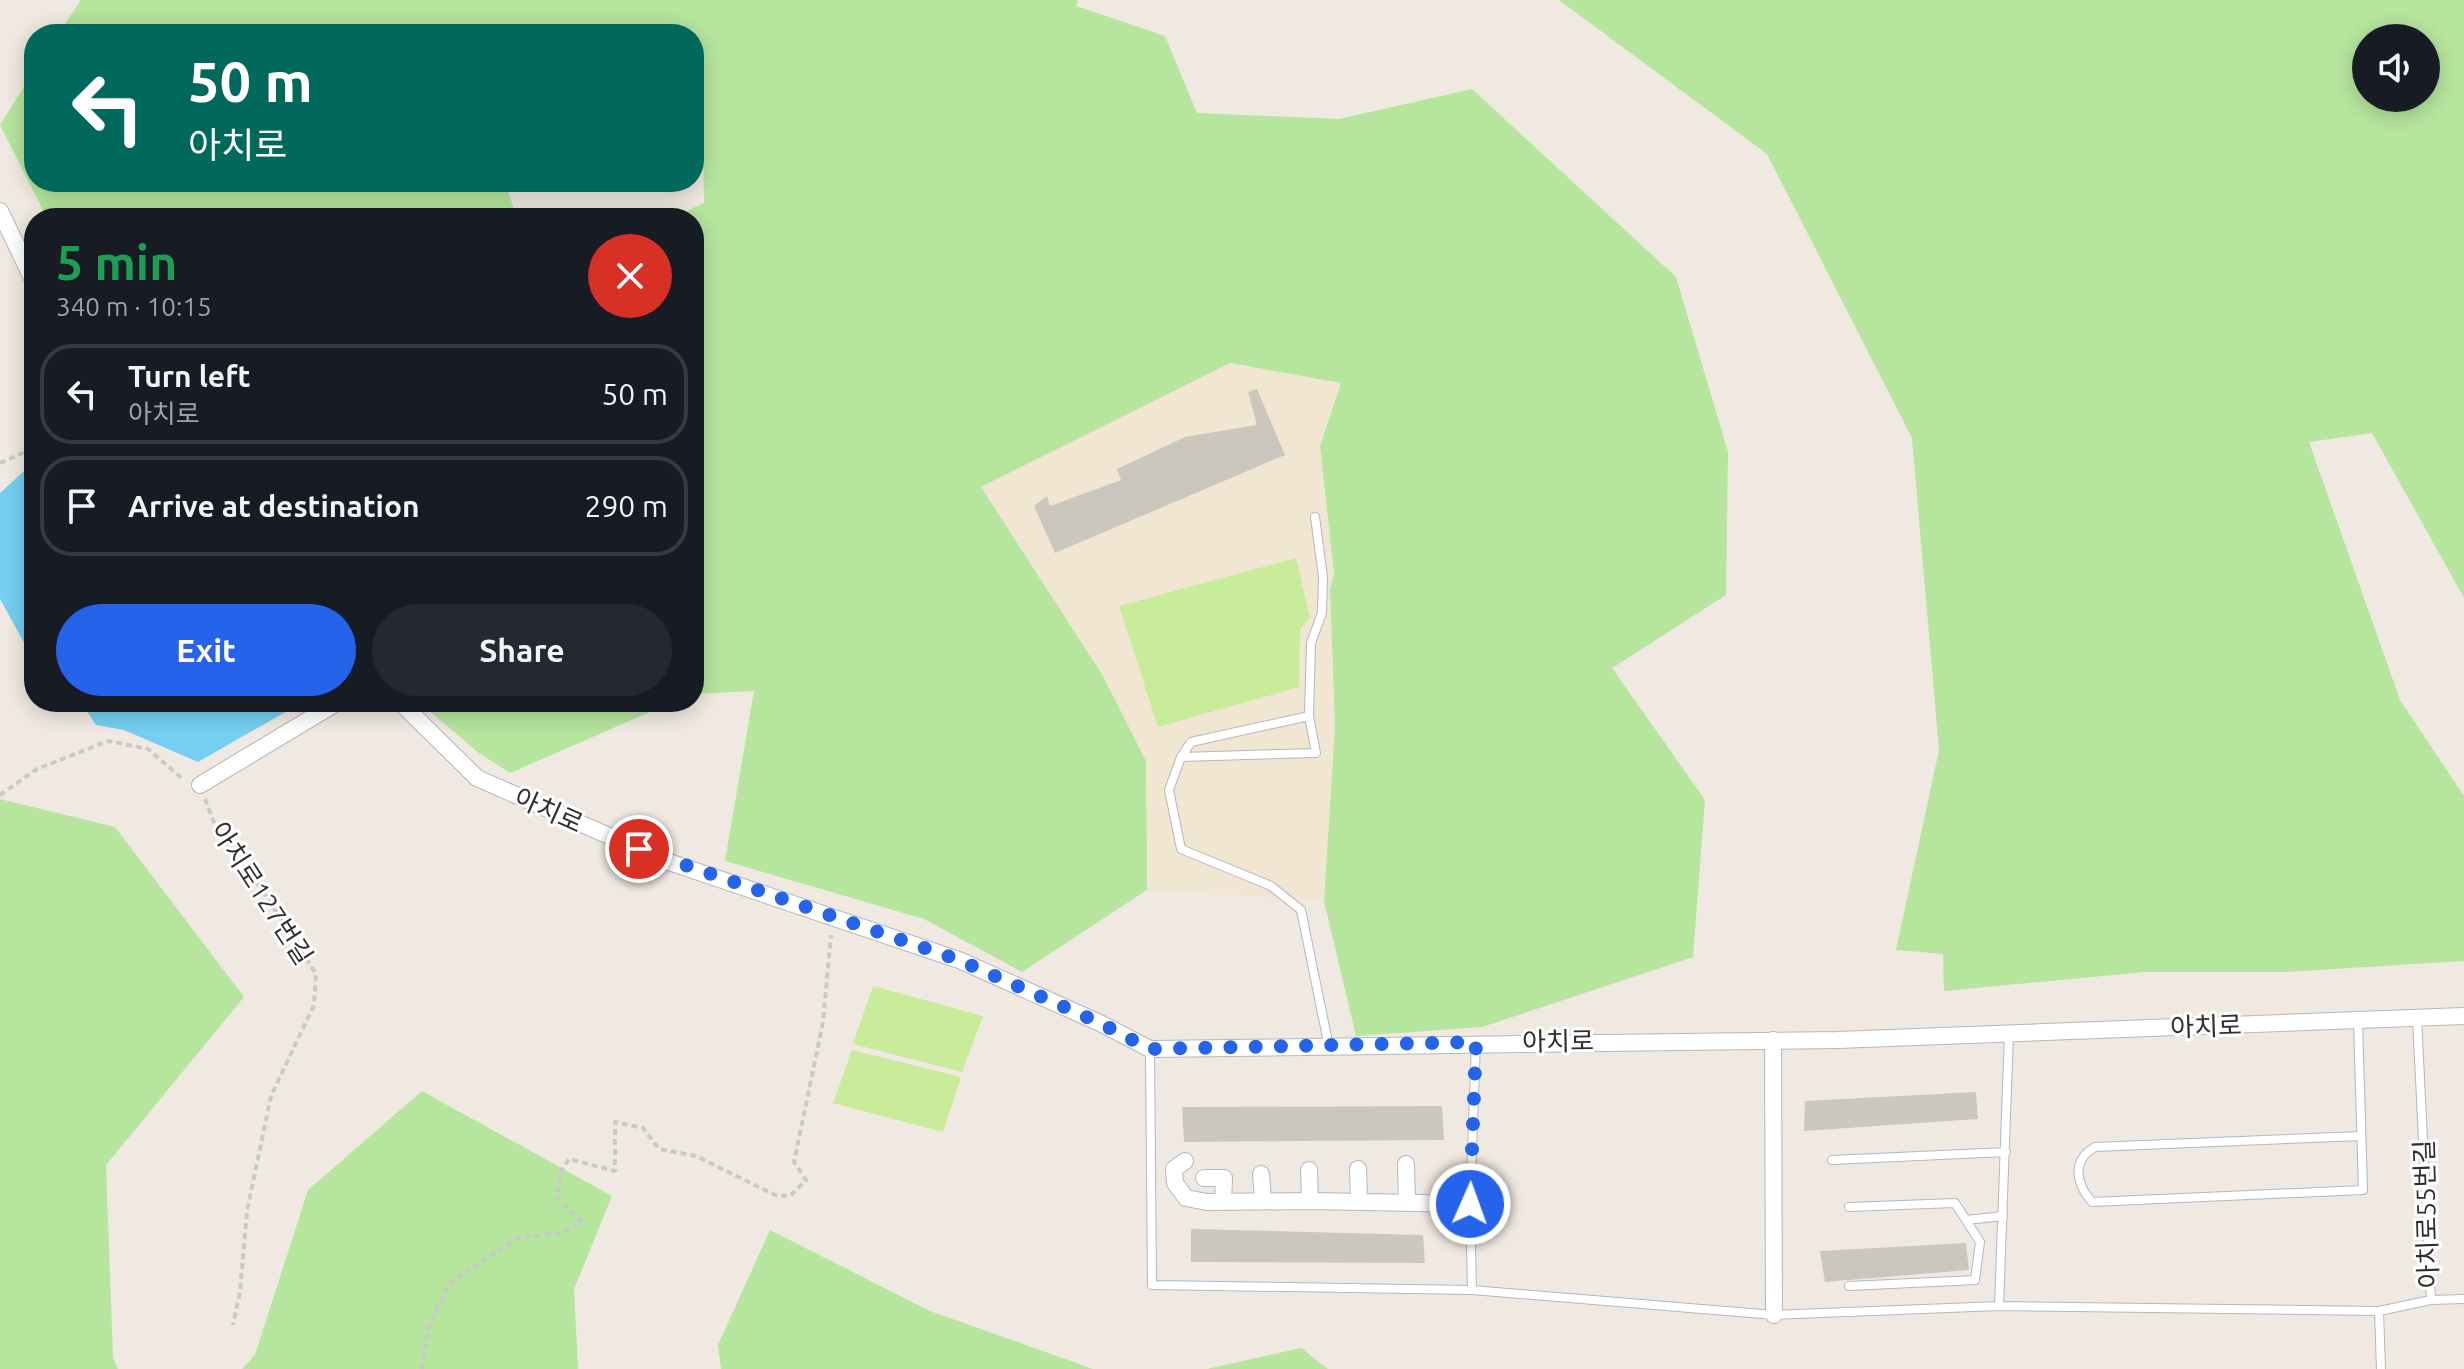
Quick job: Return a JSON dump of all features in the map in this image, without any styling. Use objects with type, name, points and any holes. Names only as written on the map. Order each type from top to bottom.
[{"type":"street","points":[[0,211],[24,261]]},
{"type":"street","points":[[200,785],[321,712]]},
{"type":"street","name":"아치로","points":[[410,712],[477,778],[666,861],[959,960],[1100,1023],[1150,1049],[1773,1040],[2464,1016]]},
{"type":"street","points":[[1773,1040],[1774,1315]]},
{"type":"street","points":[[1185,1161],[1174,1169],[1175,1183],[1186,1198],[1223,1202],[1470,1204]]},
{"type":"street","points":[[1406,1164],[1407,1202]]},
{"type":"street","points":[[1358,1169],[1359,1202]]},
{"type":"street","points":[[1309,1170],[1310,1201]]},
{"type":"street","points":[[1261,1174],[1263,1200]]},
{"type":"street","points":[[1204,1178],[1224,1178],[1223,1202]]},
{"type":"lane","points":[[1181,757],[1316,753],[1309,716],[1311,643],[1322,613],[1323,577],[1315,517]]},
{"type":"lane","points":[[1309,716],[1191,742],[1181,757],[1169,790],[1181,849],[1271,886],[1301,910],[1329,1048]]},
{"type":"lane","name":"아치로55번길","points":[[1150,1049],[1152,1285],[1472,1290],[1774,1315],[1999,1306],[2379,1311],[2431,1300],[2417,1018]]},
{"type":"lane","points":[[2358,1021],[2363,1190],[2092,1202],[2083,1192],[2079,1178],[2078,1162],[2083,1154],[2095,1147],[2361,1136]]},
{"type":"lane","points":[[1999,1306],[2009,1032]]},
{"type":"lane","points":[[1472,1290],[1470,1204],[1476,1042]]},
{"type":"lane","points":[[1832,1160],[2006,1152]]},
{"type":"lane","points":[[1849,1207],[1955,1203],[1980,1242],[1975,1280],[1849,1286]]},
{"type":"lane","points":[[1966,1220],[2003,1216]]},
{"type":"lane","points":[[2431,1300],[2464,1299]]},
{"type":"lane","points":[[2379,1311],[2381,1369]]},
{"type":"path","points":[[0,463],[24,452]]},
{"type":"path","points":[[0,795],[37,769],[108,741],[148,749],[176,776],[200,785]]},
{"type":"path","name":"아치로127번길","points":[[200,785],[220,838],[261,888],[316,974],[314,1005],[271,1096],[247,1211],[240,1292],[233,1325]]},
{"type":"path","points":[[422,1369],[428,1329],[449,1284],[517,1238],[560,1233],[582,1222],[557,1198],[560,1173],[569,1159],[615,1171],[615,1122],[643,1128],[659,1149],[696,1156],[775,1195],[790,1196],[806,1180],[794,1162],[823,1022],[833,917]]},
{"type":"shaded area","points":[[1230,363],[1341,383],[1320,446],[1334,573],[1330,589],[1335,726],[1324,901],[1147,890],[1146,761],[1103,676],[981,487]]},
{"type":"green space","points":[[81,0],[1078,0],[1076,6],[1165,36],[1197,113],[1339,119],[1472,89],[1676,277],[1728,452],[1726,595],[1612,668],[1705,800],[1693,957],[1482,1027],[1356,1036],[1324,901],[1335,726],[1330,589],[1334,573],[1320,446],[1341,383],[1230,363],[981,487],[1103,676],[1146,761],[1147,890],[1022,972],[924,919],[725,861],[754,691],[704,694],[704,208],[693,208],[704,203],[704,24],[65,24]]},
{"type":"green space","points":[[1559,0],[2464,0],[2464,598],[2372,433],[2309,442],[2400,700],[2464,796],[2464,961],[2285,972],[2144,972],[1944,991],[1943,954],[1896,950],[1939,750],[1912,438],[1767,154]]},
{"type":"green space","points":[[24,87],[24,172],[0,125]]},
{"type":"green space","points":[[34,192],[508,192],[514,208],[42,208]]},
{"type":"green space","points":[[1296,558],[1310,618],[1300,628],[1299,687],[1158,727],[1119,606]]},
{"type":"green space","points":[[431,712],[650,712],[510,773],[479,753]]},
{"type":"green space","points":[[0,799],[115,827],[244,997],[106,1165],[113,1358],[118,1369],[0,1369]]},
{"type":"green space","points":[[873,986],[983,1016],[962,1072],[853,1044]]},
{"type":"green space","points":[[852,1050],[961,1077],[943,1132],[833,1103]]},
{"type":"green space","points":[[422,1091],[612,1196],[574,1289],[578,1369],[242,1369],[255,1355],[308,1190]]},
{"type":"green space","points":[[770,1230],[930,1311],[1093,1369],[721,1369],[718,1345]]},
{"type":"green space","points":[[1301,1348],[1328,1369],[1207,1369]]},
{"type":"water","points":[[23,472],[24,643],[0,599],[0,493]]},
{"type":"water","points":[[88,712],[286,712],[198,762],[124,730],[96,725]]},
{"type":"building","points":[[1257,389],[1285,455],[1055,553],[1034,506],[1047,496],[1050,506],[1121,480],[1117,469],[1185,437],[1257,425],[1248,392]]},
{"type":"building","points":[[1976,1092],[1978,1119],[1804,1131],[1805,1101]]},
{"type":"building","points":[[1442,1106],[1444,1140],[1184,1142],[1182,1107]]},
{"type":"building","points":[[1191,1229],[1423,1235],[1425,1263],[1191,1262]]},
{"type":"building","points":[[1966,1243],[1969,1270],[1825,1282],[1820,1251]]},
{"type":"route","points":[[639,849],[666,861],[959,960],[1100,1023],[1150,1049],[1329,1048],[1476,1042],[1470,1204]]}]
